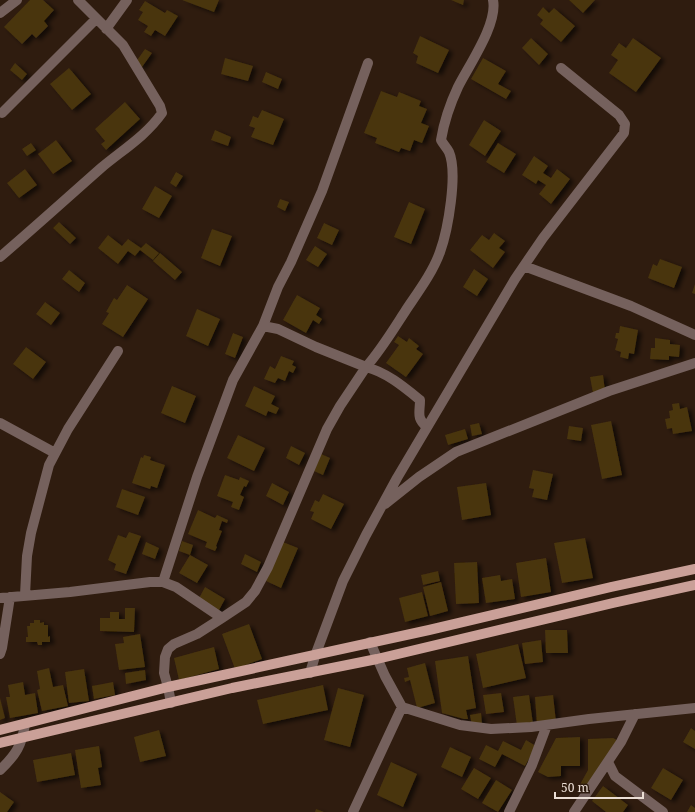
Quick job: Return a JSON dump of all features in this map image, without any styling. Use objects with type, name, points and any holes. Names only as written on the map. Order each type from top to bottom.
[{"type":"main road","points":[[0,730],[168,687],[315,656],[370,642],[695,569]]},
{"type":"main road","points":[[0,743],[23,739],[232,688],[377,659],[695,585]]},
{"type":"main road","points":[[611,587],[613,603]]},
{"type":"main road","points":[[489,616],[493,632]]},
{"type":"street","points":[[0,13],[17,0]]},
{"type":"street","points":[[0,257],[101,168],[156,122],[162,113],[160,106],[122,45],[78,0]]},
{"type":"street","points":[[106,29],[127,0]]},
{"type":"street","points":[[171,703],[164,673],[165,657],[168,649],[174,644],[197,634],[246,602],[255,591],[268,567],[327,429],[340,406],[420,289],[440,252],[446,230],[453,182],[451,160],[449,151],[441,140],[442,132],[451,102],[482,43],[493,15],[493,0]]},
{"type":"street","points":[[2,113],[96,19]]},
{"type":"street","points":[[163,582],[194,484],[233,380],[263,326],[278,287],[291,262],[322,191],[368,63]]},
{"type":"street","points":[[310,672],[343,581],[380,508],[427,427],[515,279],[543,238],[624,133],[625,124],[620,114],[561,68]]},
{"type":"street","points":[[524,266],[631,306],[695,335]]},
{"type":"street","points":[[263,326],[278,329],[316,347],[382,373],[420,400],[420,421],[427,427]]},
{"type":"street","points":[[25,595],[27,556],[31,533],[49,465],[68,429],[118,351]]},
{"type":"street","points":[[380,508],[419,477],[456,452],[609,391],[695,363]]},
{"type":"street","points":[[0,424],[55,453]]},
{"type":"street","points":[[0,654],[2,648],[5,597],[77,591],[150,582],[163,582],[176,587],[222,618]]},
{"type":"street","points":[[370,642],[377,659],[402,707],[460,725],[491,729],[530,727],[695,708]]},
{"type":"street","points":[[353,812],[402,707]]},
{"type":"street","points":[[574,812],[621,742],[635,714]]},
{"type":"street","points":[[0,770],[12,756],[23,739],[25,724]]},
{"type":"street","points":[[509,812],[532,765],[547,725]]},
{"type":"street","points":[[608,762],[615,776],[663,812]]},
{"type":"building","points":[[30,0],[43,0],[54,10],[44,21],[48,26],[36,38],[32,34],[22,44],[4,27]]},
{"type":"building","points":[[182,0],[219,0],[214,12]]},
{"type":"building","points":[[451,0],[464,0],[463,5]]},
{"type":"building","points":[[569,0],[595,0],[583,13]]},
{"type":"building","points":[[145,1],[165,13],[167,10],[178,16],[165,36],[155,30],[151,36],[144,32],[148,26],[138,20],[143,12],[139,10]]},
{"type":"building","points":[[543,7],[549,13],[554,8],[575,26],[561,42],[540,24],[543,20],[537,15]]},
{"type":"building","points":[[420,36],[449,50],[438,73],[416,63],[418,56],[413,53]]},
{"type":"building","points":[[531,38],[548,54],[539,65],[522,48]]},
{"type":"building","points":[[633,38],[661,58],[636,92],[609,73],[618,60],[611,55],[619,43],[626,48]]},
{"type":"building","points":[[145,49],[152,53],[142,67],[135,63]]},
{"type":"building","points":[[225,58],[253,66],[248,81],[221,74]]},
{"type":"building","points":[[483,58],[506,71],[498,84],[511,91],[506,99],[471,79]]},
{"type":"building","points":[[15,63],[27,74],[22,80],[10,70]]},
{"type":"building","points":[[69,68],[91,94],[72,110],[50,84]]},
{"type":"building","points":[[266,72],[282,79],[278,89],[262,82]]},
{"type":"building","points":[[381,91],[397,97],[399,92],[421,101],[419,106],[427,109],[421,123],[429,126],[422,143],[414,140],[410,151],[401,148],[399,152],[375,143],[377,138],[364,133]]},
{"type":"building","points":[[125,102],[140,119],[106,150],[101,144],[105,141],[95,129]]},
{"type":"building","points":[[262,110],[284,119],[273,145],[251,137],[255,128],[249,126],[253,116],[258,118]]},
{"type":"building","points":[[484,120],[501,131],[485,156],[469,145]]},
{"type":"building","points":[[215,130],[231,137],[228,146],[211,140]]},
{"type":"building","points":[[56,140],[72,161],[53,174],[38,154]]},
{"type":"building","points":[[31,143],[36,150],[27,156],[22,149]]},
{"type":"building","points":[[498,143],[516,154],[504,173],[486,162]]},
{"type":"building","points":[[534,156],[548,166],[543,173],[551,178],[557,169],[570,179],[551,204],[539,194],[546,185],[538,180],[536,184],[522,175]]},
{"type":"building","points":[[25,169],[37,185],[19,198],[7,183]]},
{"type":"building","points":[[176,172],[183,176],[176,187],[170,183]]},
{"type":"building","points":[[155,186],[172,196],[159,218],[142,209]]},
{"type":"building","points":[[280,199],[289,202],[285,211],[277,207]]},
{"type":"building","points":[[409,202],[425,209],[411,244],[394,237]]},
{"type":"building","points":[[59,222],[76,238],[70,244],[53,228]]},
{"type":"building","points":[[324,223],[339,230],[332,245],[317,238]]},
{"type":"building","points":[[212,229],[232,236],[220,266],[201,258]]},
{"type":"building","points":[[494,233],[505,241],[499,248],[505,252],[493,268],[470,250],[482,235],[489,240]]},
{"type":"building","points":[[108,235],[122,246],[128,239],[141,248],[146,243],[159,253],[153,260],[140,250],[135,256],[128,251],[118,264],[98,248]]},
{"type":"building","points":[[315,246],[327,254],[318,267],[306,260]]},
{"type":"building","points":[[160,253],[182,272],[175,280],[153,261]]},
{"type":"building","points":[[660,259],[682,267],[674,288],[648,278],[653,264],[657,266]]},
{"type":"building","points":[[474,269],[488,279],[477,296],[463,287]]},
{"type":"building","points":[[69,270],[85,283],[79,292],[62,279]]},
{"type":"building","points":[[695,284],[695,294],[692,293]]},
{"type":"building","points":[[127,285],[148,299],[123,337],[102,324],[109,313],[106,312],[114,298],[117,300]]},
{"type":"building","points":[[297,295],[320,308],[316,315],[322,319],[319,324],[313,320],[306,333],[283,320]]},
{"type":"building","points":[[45,302],[60,313],[51,325],[36,314]]},
{"type":"building","points":[[197,309],[220,319],[208,346],[186,336]]},
{"type":"building","points":[[620,326],[638,330],[634,354],[629,353],[628,359],[620,357],[621,352],[615,350],[618,339],[615,338],[616,333],[619,333]]},
{"type":"building","points":[[233,333],[243,337],[235,358],[225,354]]},
{"type":"building","points":[[398,336],[407,342],[409,338],[419,346],[416,349],[423,354],[406,377],[386,363],[399,345],[394,342]]},
{"type":"building","points":[[655,338],[670,340],[670,344],[680,345],[679,357],[669,356],[669,360],[650,359],[651,348],[655,348]]},
{"type":"building","points":[[26,347],[46,362],[33,379],[13,364]]},
{"type":"building","points":[[281,356],[294,361],[292,365],[296,367],[293,373],[289,371],[285,381],[278,378],[275,383],[264,379],[270,366],[275,369]]},
{"type":"building","points":[[603,375],[605,391],[593,393],[590,377]]},
{"type":"building","points":[[172,386],[196,396],[185,423],[161,413]]},
{"type":"building","points":[[254,386],[275,396],[271,404],[279,408],[276,414],[268,411],[266,416],[245,406]]},
{"type":"building","points":[[679,403],[680,409],[687,407],[692,431],[673,434],[672,428],[667,429],[665,419],[670,418],[669,411],[673,410],[672,404]]},
{"type":"building","points":[[611,421],[622,475],[602,479],[591,425]]},
{"type":"building","points":[[479,423],[482,434],[472,436],[470,425]]},
{"type":"building","points":[[569,426],[583,428],[581,441],[567,439]]},
{"type":"building","points":[[465,429],[468,439],[448,445],[445,435]]},
{"type":"building","points":[[238,435],[265,448],[254,471],[227,458]]},
{"type":"building","points":[[291,446],[305,453],[299,465],[286,458]]},
{"type":"building","points":[[321,454],[330,458],[323,475],[314,471]]},
{"type":"building","points":[[144,455],[151,457],[150,460],[165,465],[157,488],[151,486],[150,489],[132,483],[141,457],[143,458]]},
{"type":"building","points":[[533,470],[553,474],[547,500],[532,497],[534,489],[529,488]]},
{"type":"building","points":[[225,475],[239,480],[240,477],[249,481],[246,487],[244,486],[240,495],[244,497],[239,510],[231,507],[233,502],[217,496]]},
{"type":"building","points":[[272,483],[289,492],[283,505],[266,496]]},
{"type":"building","points":[[486,483],[491,515],[462,520],[457,487]]},
{"type":"building","points":[[122,489],[145,497],[138,515],[116,507]]},
{"type":"building","points":[[323,494],[344,504],[331,529],[311,519],[314,512],[310,511],[315,500],[319,502]]},
{"type":"building","points":[[198,510],[215,518],[217,515],[228,520],[227,523],[222,521],[219,530],[222,531],[215,551],[205,547],[207,542],[188,534]]},
{"type":"building","points":[[129,532],[141,536],[126,574],[114,570],[116,564],[108,560],[118,535],[126,538]]},
{"type":"building","points":[[585,538],[593,578],[562,583],[554,543]]},
{"type":"building","points":[[182,541],[193,545],[190,555],[179,551]]},
{"type":"building","points":[[146,542],[159,548],[155,559],[142,554]]},
{"type":"building","points":[[283,542],[298,548],[281,588],[266,581]]},
{"type":"building","points":[[245,554],[261,562],[257,572],[241,564]]},
{"type":"building","points":[[190,555],[208,565],[197,583],[179,573]]},
{"type":"building","points":[[546,558],[551,592],[521,597],[516,563]]},
{"type":"building","points":[[477,562],[479,603],[456,604],[454,563]]},
{"type":"building","points":[[438,571],[440,581],[423,585],[421,575]]},
{"type":"building","points":[[500,575],[501,581],[512,579],[515,599],[486,603],[482,578]]},
{"type":"building","points":[[441,582],[448,611],[430,616],[423,587]]},
{"type":"building","points":[[205,587],[225,599],[218,612],[198,600]]},
{"type":"building","points":[[422,592],[428,616],[405,622],[399,598]]},
{"type":"building","points":[[125,608],[135,608],[134,632],[100,631],[100,618],[110,618],[110,612],[119,612],[119,619],[125,619]]},
{"type":"building","points":[[34,620],[40,620],[40,623],[44,622],[44,625],[48,625],[48,637],[50,636],[50,642],[42,642],[42,645],[38,645],[37,642],[26,642],[26,637],[28,637],[27,626],[30,626],[30,623],[34,623]]},
{"type":"building","points":[[249,624],[262,659],[235,669],[222,634]]},
{"type":"building","points":[[545,630],[567,630],[568,653],[546,653]]},
{"type":"building","points":[[140,634],[145,667],[119,670],[115,644],[124,643],[123,637]]},
{"type":"building","points":[[541,640],[543,662],[525,664],[522,643]]},
{"type":"building","points":[[518,644],[526,678],[483,688],[476,654]]},
{"type":"building","points":[[214,647],[219,669],[179,680],[174,658]]},
{"type":"building","points":[[468,656],[476,708],[466,710],[468,719],[464,719],[442,713],[435,661]]},
{"type":"building","points":[[425,663],[435,703],[417,708],[410,680],[405,682],[404,678],[409,677],[407,668]]},
{"type":"building","points":[[49,668],[53,687],[63,685],[68,706],[42,711],[37,690],[40,689],[37,671]]},
{"type":"building","points":[[84,669],[89,701],[69,703],[65,672]]},
{"type":"building","points":[[145,670],[146,680],[126,684],[125,673]]},
{"type":"building","points":[[23,682],[25,695],[35,693],[38,713],[10,718],[6,697],[10,697],[8,685]]},
{"type":"building","points":[[113,682],[115,695],[94,699],[92,686]]},
{"type":"building","points":[[323,685],[328,710],[263,724],[257,700]]},
{"type":"building","points":[[338,688],[364,695],[350,747],[324,740]]},
{"type":"building","points":[[501,693],[504,712],[486,714],[483,695]]},
{"type":"building","points":[[529,695],[533,724],[517,726],[513,697]]},
{"type":"building","points":[[553,695],[556,722],[537,724],[535,697]]},
{"type":"building","points":[[0,698],[5,718],[0,720]]},
{"type":"building","points":[[481,713],[482,724],[472,726],[470,715]]},
{"type":"building","points":[[691,728],[695,731],[695,749],[683,742]]},
{"type":"building","points":[[159,730],[166,756],[140,762],[134,737]]},
{"type":"building","points":[[580,737],[580,766],[561,766],[561,776],[548,777],[538,772],[556,738]]},
{"type":"building","points":[[613,738],[617,740],[585,792],[578,788],[588,770],[588,739]]},
{"type":"building","points":[[526,740],[536,746],[525,766],[502,754],[495,767],[479,759],[486,745],[498,751],[503,741],[521,750]]},
{"type":"building","points":[[99,746],[102,767],[98,768],[101,785],[81,788],[75,750]]},
{"type":"building","points":[[450,747],[471,757],[462,777],[441,767]]},
{"type":"building","points":[[71,753],[75,775],[37,782],[33,760]]},
{"type":"building","points":[[391,762],[417,774],[403,807],[377,795]]},
{"type":"building","points":[[474,768],[491,778],[478,799],[461,789]]},
{"type":"building","points":[[663,768],[683,780],[671,800],[651,788]]},
{"type":"building","points":[[496,780],[512,790],[498,812],[482,803]]},
{"type":"building","points":[[603,786],[628,805],[623,812],[606,812],[592,801]]},
{"type":"building","points":[[0,792],[14,802],[7,812],[0,812]]},
{"type":"building","points":[[691,805],[695,808],[695,812],[687,812]]},
{"type":"building","points":[[316,809],[324,812],[315,812]]}]
